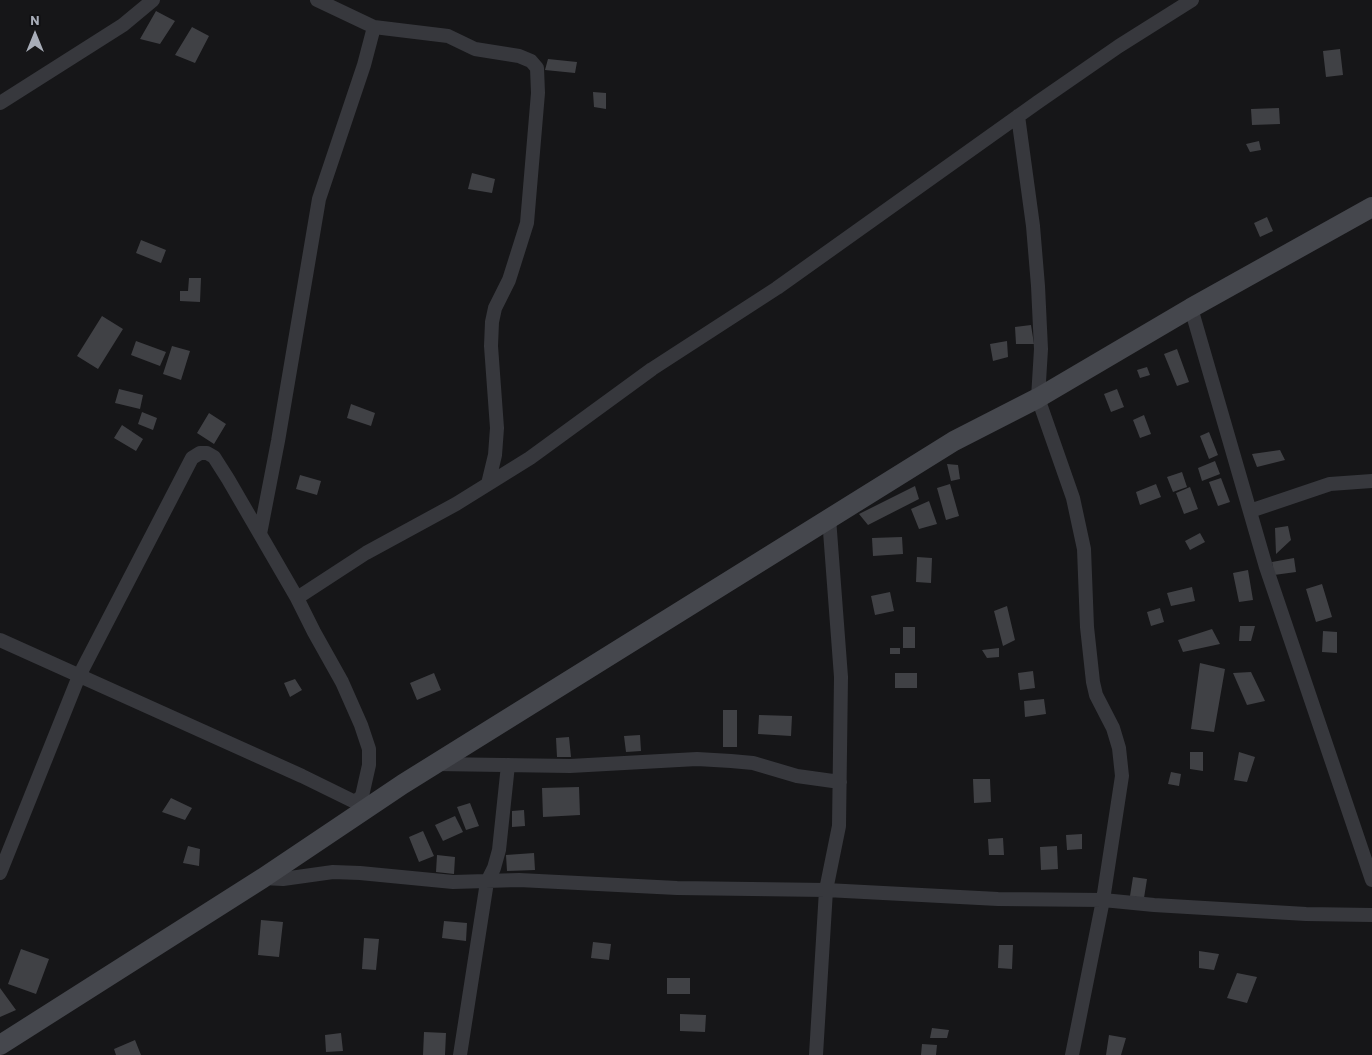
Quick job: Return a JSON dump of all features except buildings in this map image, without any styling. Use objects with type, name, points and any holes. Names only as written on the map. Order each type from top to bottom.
[{"type":"street","points":[[0,102],[122,25],[153,0]]},
{"type":"street","points":[[317,0],[374,27],[448,36],[475,49],[520,56],[531,61],[537,68],[538,93],[527,223],[509,280],[495,308],[492,322],[491,346],[497,428],[495,455],[488,484]]},
{"type":"street","points":[[297,598],[366,552],[456,504],[530,458],[652,369],[777,288],[1018,116],[1119,46],[1192,0]]},
{"type":"street","points":[[260,534],[278,441],[319,199],[364,65],[374,27]]},
{"type":"street","points":[[1018,116],[1033,226],[1038,286],[1041,349],[1038,398],[1073,498],[1084,548],[1087,627],[1093,682],[1096,695],[1113,728],[1119,748],[1122,776],[1103,900],[1072,1055]]},
{"type":"street","points":[[0,1045],[263,878],[360,805],[435,764],[954,441],[1038,398],[1191,308],[1372,207]]},
{"type":"street","points":[[1191,308],[1266,567],[1372,880]]},
{"type":"street","points":[[0,873],[79,676],[192,458],[200,453],[207,453],[214,457],[297,598],[342,682],[361,724],[369,749],[370,765],[360,805]]},
{"type":"street","points":[[1250,511],[1330,484],[1372,481]]},
{"type":"street","points":[[816,1055],[826,890],[839,826],[841,677],[829,518]]},
{"type":"street","points":[[0,640],[302,776],[360,805]]},
{"type":"street","points":[[435,764],[570,766],[697,760],[731,761],[753,764],[797,776],[840,782]]},
{"type":"street","points":[[460,1055],[487,882],[494,868],[499,850],[508,765]]},
{"type":"street","points":[[263,878],[283,879],[333,872],[453,882],[519,880],[677,888],[826,890],[998,899],[1103,900],[1306,914],[1372,915]]}]
